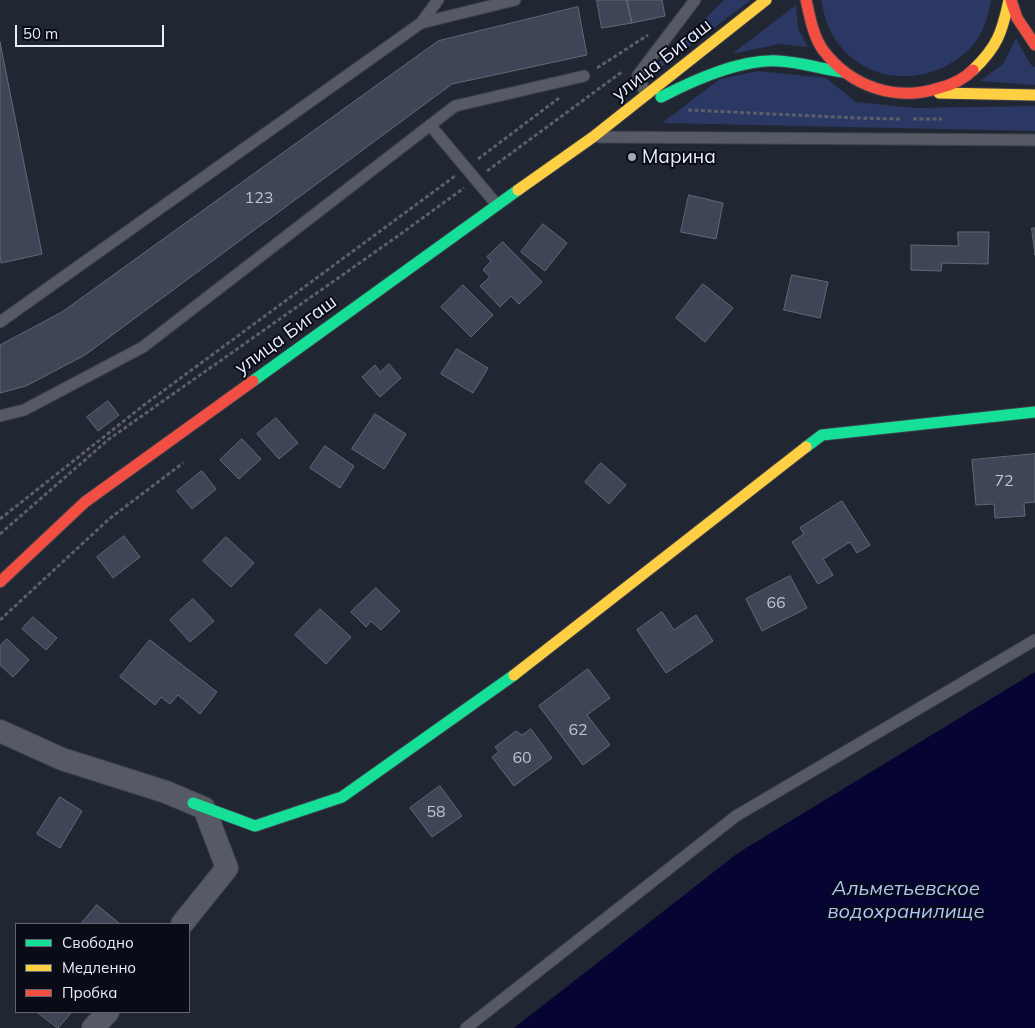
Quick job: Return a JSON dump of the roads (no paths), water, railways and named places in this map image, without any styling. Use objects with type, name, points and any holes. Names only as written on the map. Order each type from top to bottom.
[{"type":"main road","name":"улица Бигаш","points":[[0,581],[85,502],[497,204],[593,137],[766,0]]},
{"type":"main road","points":[[806,0],[812,26],[823,50],[843,72],[868,87],[898,94],[930,92],[1035,95]]},
{"type":"main road","points":[[930,92],[962,79],[988,56],[1004,28],[1010,0]]},
{"type":"main road","points":[[1010,0],[1024,32],[1035,45]]},
{"type":"main road","name":"улица Бигаш","points":[[603,129],[670,92],[708,76],[738,67],[771,61],[797,63],[819,69],[843,72]]},
{"type":"main road","points":[[192,804],[255,826],[342,797],[500,686],[822,435],[1035,412]]},
{"type":"street","points":[[0,731],[62,758],[166,792],[204,808],[228,868],[183,923]]},
{"type":"street","points":[[93,1028],[107,1013]]},
{"type":"lane","points":[[0,322],[421,23],[438,0]]},
{"type":"lane","points":[[421,23],[515,0]]},
{"type":"lane","points":[[646,95],[638,75],[695,0]]},
{"type":"lane","points":[[0,416],[24,410],[144,347],[455,106],[584,76]]},
{"type":"lane","points":[[430,124],[497,204]]},
{"type":"lane","points":[[593,137],[1035,140]]},
{"type":"lane","points":[[466,1028],[736,816],[1035,640]]},
{"type":"water","name":"Альметьевское водохранилище","points":[[1035,672],[1035,1028],[514,1028],[738,853]]},
{"type":"place","name":"Марина","points":[[632,157]]}]
